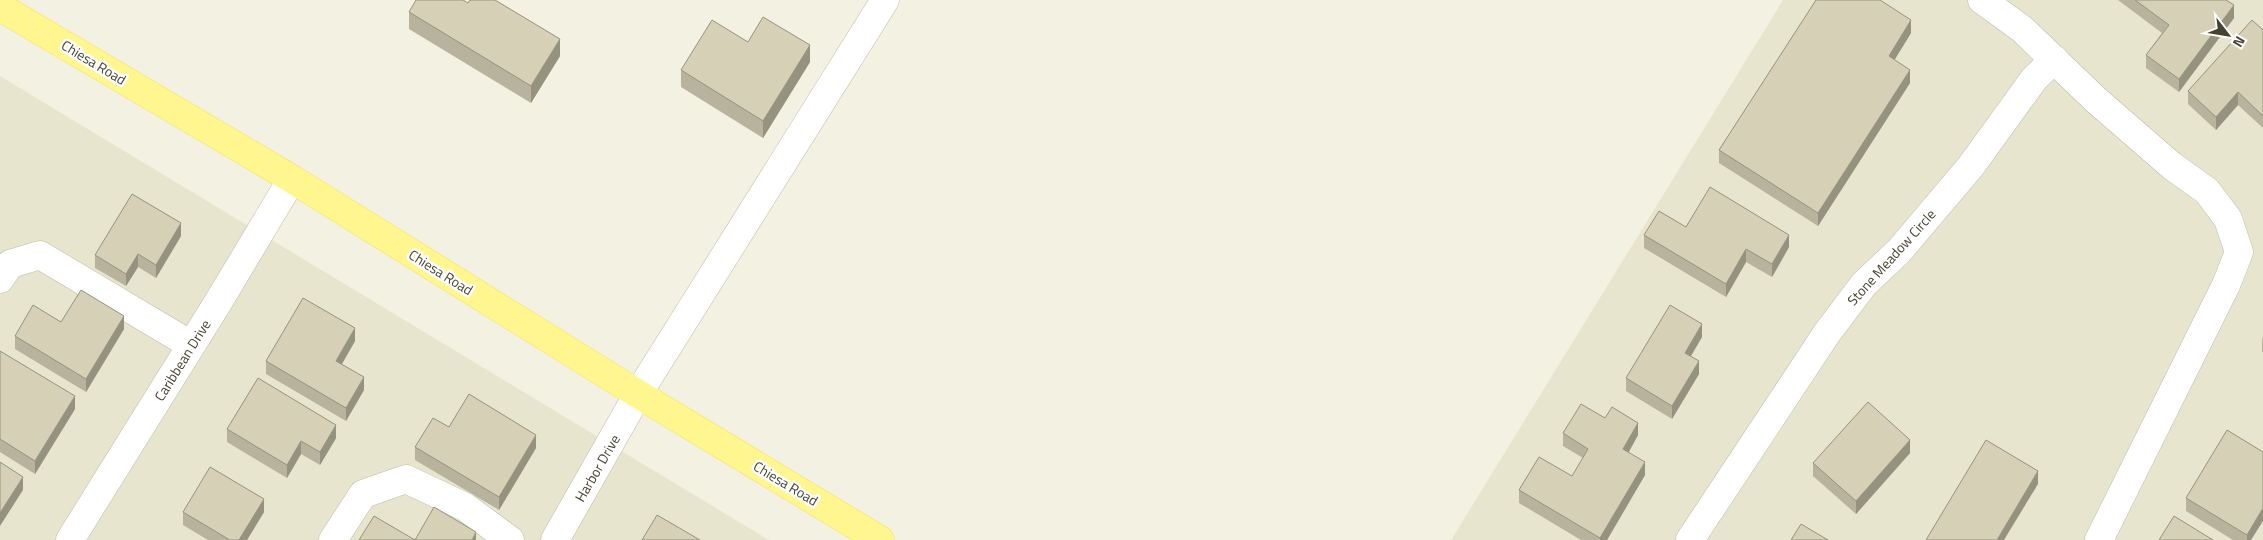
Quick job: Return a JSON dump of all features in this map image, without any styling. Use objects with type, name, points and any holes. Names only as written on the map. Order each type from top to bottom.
[{"type":"main road","name":"Chiesa Road","points":[[0,6],[292,179],[638,394],[880,540]]},
{"type":"street","name":"Harbor Drive","points":[[555,540],[638,394],[885,0]]},
{"type":"street","points":[[1982,0],[2022,29],[2096,100],[2172,166],[2207,191],[2228,219],[2239,252],[2226,285],[2099,540]]},
{"type":"street","name":"Stone Meadow Circle","points":[[1690,540],[1822,341],[1864,284],[1899,252],[1971,166],[2034,79],[2054,59]]},
{"type":"street","name":"Caribbean Drive","points":[[70,540],[292,179]]},
{"type":"street","points":[[0,279],[10,264],[40,255],[191,345]]},
{"type":"street","points":[[333,540],[363,494],[406,479],[465,506],[510,540]]},
{"type":"shaded area","points":[[1783,0],[2263,0],[2263,540],[1451,540]]},
{"type":"shaded area","points":[[0,76],[769,540],[0,540]]},
{"type":"building","points":[[416,0],[463,0],[468,3],[470,0],[495,0],[560,39],[531,86],[409,12]]},
{"type":"building","points":[[1816,0],[1880,0],[1911,20],[1889,56],[1910,70],[1818,213],[1719,150]]},
{"type":"building","points":[[2135,0],[2226,0],[2234,5],[2179,79],[2146,55],[2169,25]]},
{"type":"building","points":[[763,17],[810,45],[763,121],[681,70],[712,20],[748,42]]},
{"type":"building","points":[[2252,20],[2263,30],[2263,116],[2238,92],[2216,117],[2188,91]]},
{"type":"building","points":[[1710,187],[1789,235],[1772,264],[1746,249],[1726,284],[1644,235],[1659,211],[1686,227]]},
{"type":"building","points":[[132,194],[181,223],[156,265],[138,254],[126,274],[95,255]]},
{"type":"building","points":[[81,290],[124,316],[86,379],[15,336],[33,305],[61,322]]},
{"type":"building","points":[[303,298],[355,328],[336,361],[364,377],[346,408],[266,361]]},
{"type":"building","points":[[1670,305],[1702,324],[1685,353],[1699,361],[1672,406],[1626,378]]},
{"type":"building","points":[[0,351],[75,396],[35,461],[0,439]]},
{"type":"building","points":[[258,378],[336,425],[320,452],[301,441],[287,465],[227,429]]},
{"type":"building","points":[[469,394],[536,435],[499,497],[415,447],[433,418],[449,427]]},
{"type":"building","points":[[1868,402],[1910,440],[1856,501],[1813,463]]},
{"type":"building","points":[[1581,404],[1605,418],[1612,407],[1638,423],[1623,449],[1645,462],[1600,538],[1519,490],[1539,457],[1572,476],[1588,449],[1563,433]]},
{"type":"building","points":[[2227,430],[2263,452],[2263,508],[2247,535],[2186,498]]},
{"type":"building","points":[[1986,440],[2038,471],[1997,540],[1926,540]]},
{"type":"building","points":[[0,462],[23,477],[0,513]]},
{"type":"building","points":[[210,467],[264,499],[239,540],[230,540],[183,512]]},
{"type":"building","points":[[434,507],[476,532],[472,540],[415,540]]},
{"type":"building","points":[[657,515],[700,540],[642,540]]},
{"type":"building","points":[[374,516],[415,540],[359,540]]},
{"type":"building","points":[[2174,516],[2213,540],[2159,540]]},
{"type":"building","points":[[1801,524],[1828,540],[1791,540]]}]
